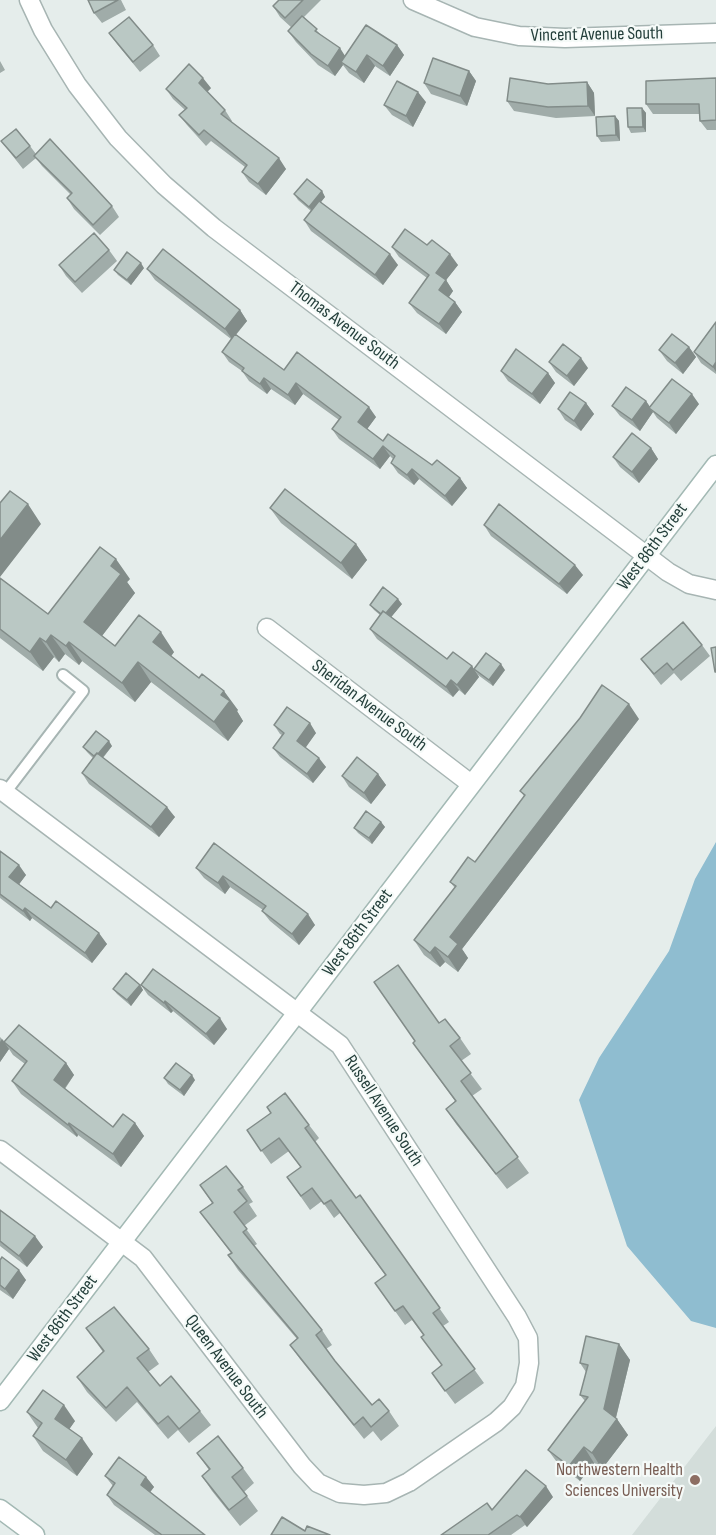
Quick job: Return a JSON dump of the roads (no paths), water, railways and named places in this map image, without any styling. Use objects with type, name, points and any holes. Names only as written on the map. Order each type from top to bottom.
[{"type":"street","name":"Thomas Avenue South","points":[[29,0],[43,30],[77,85],[118,138],[164,185],[214,228],[647,556],[689,584],[716,590]]},
{"type":"street","name":"Vincent Avenue South","points":[[413,0],[475,27],[519,36],[565,38],[716,33]]},
{"type":"street","name":"West 86th Street","points":[[0,1401],[716,465]]},
{"type":"street","name":"Sheridan Avenue South","points":[[267,628],[471,784]]},
{"type":"street","name":"Russell Avenue South","points":[[3,791],[298,1012],[340,1046],[356,1066],[517,1317],[528,1338],[529,1363],[525,1386],[512,1407],[496,1422],[469,1440]]},
{"type":"street","name":"Queen Avenue South","points":[[0,1150],[143,1258],[302,1466],[318,1483],[340,1493],[364,1495],[386,1493],[409,1482],[469,1440]]},
{"type":"street","points":[[0,1509],[34,1535]]},
{"type":"lane","points":[[3,791],[83,691],[63,675]]},
{"type":"water","points":[[716,842],[716,1328],[691,1321],[627,1246],[579,1100],[599,1058],[669,951],[695,879]]},
{"type":"place","name":"Northwestern Health Sciences University","points":[[695,1480]]}]
